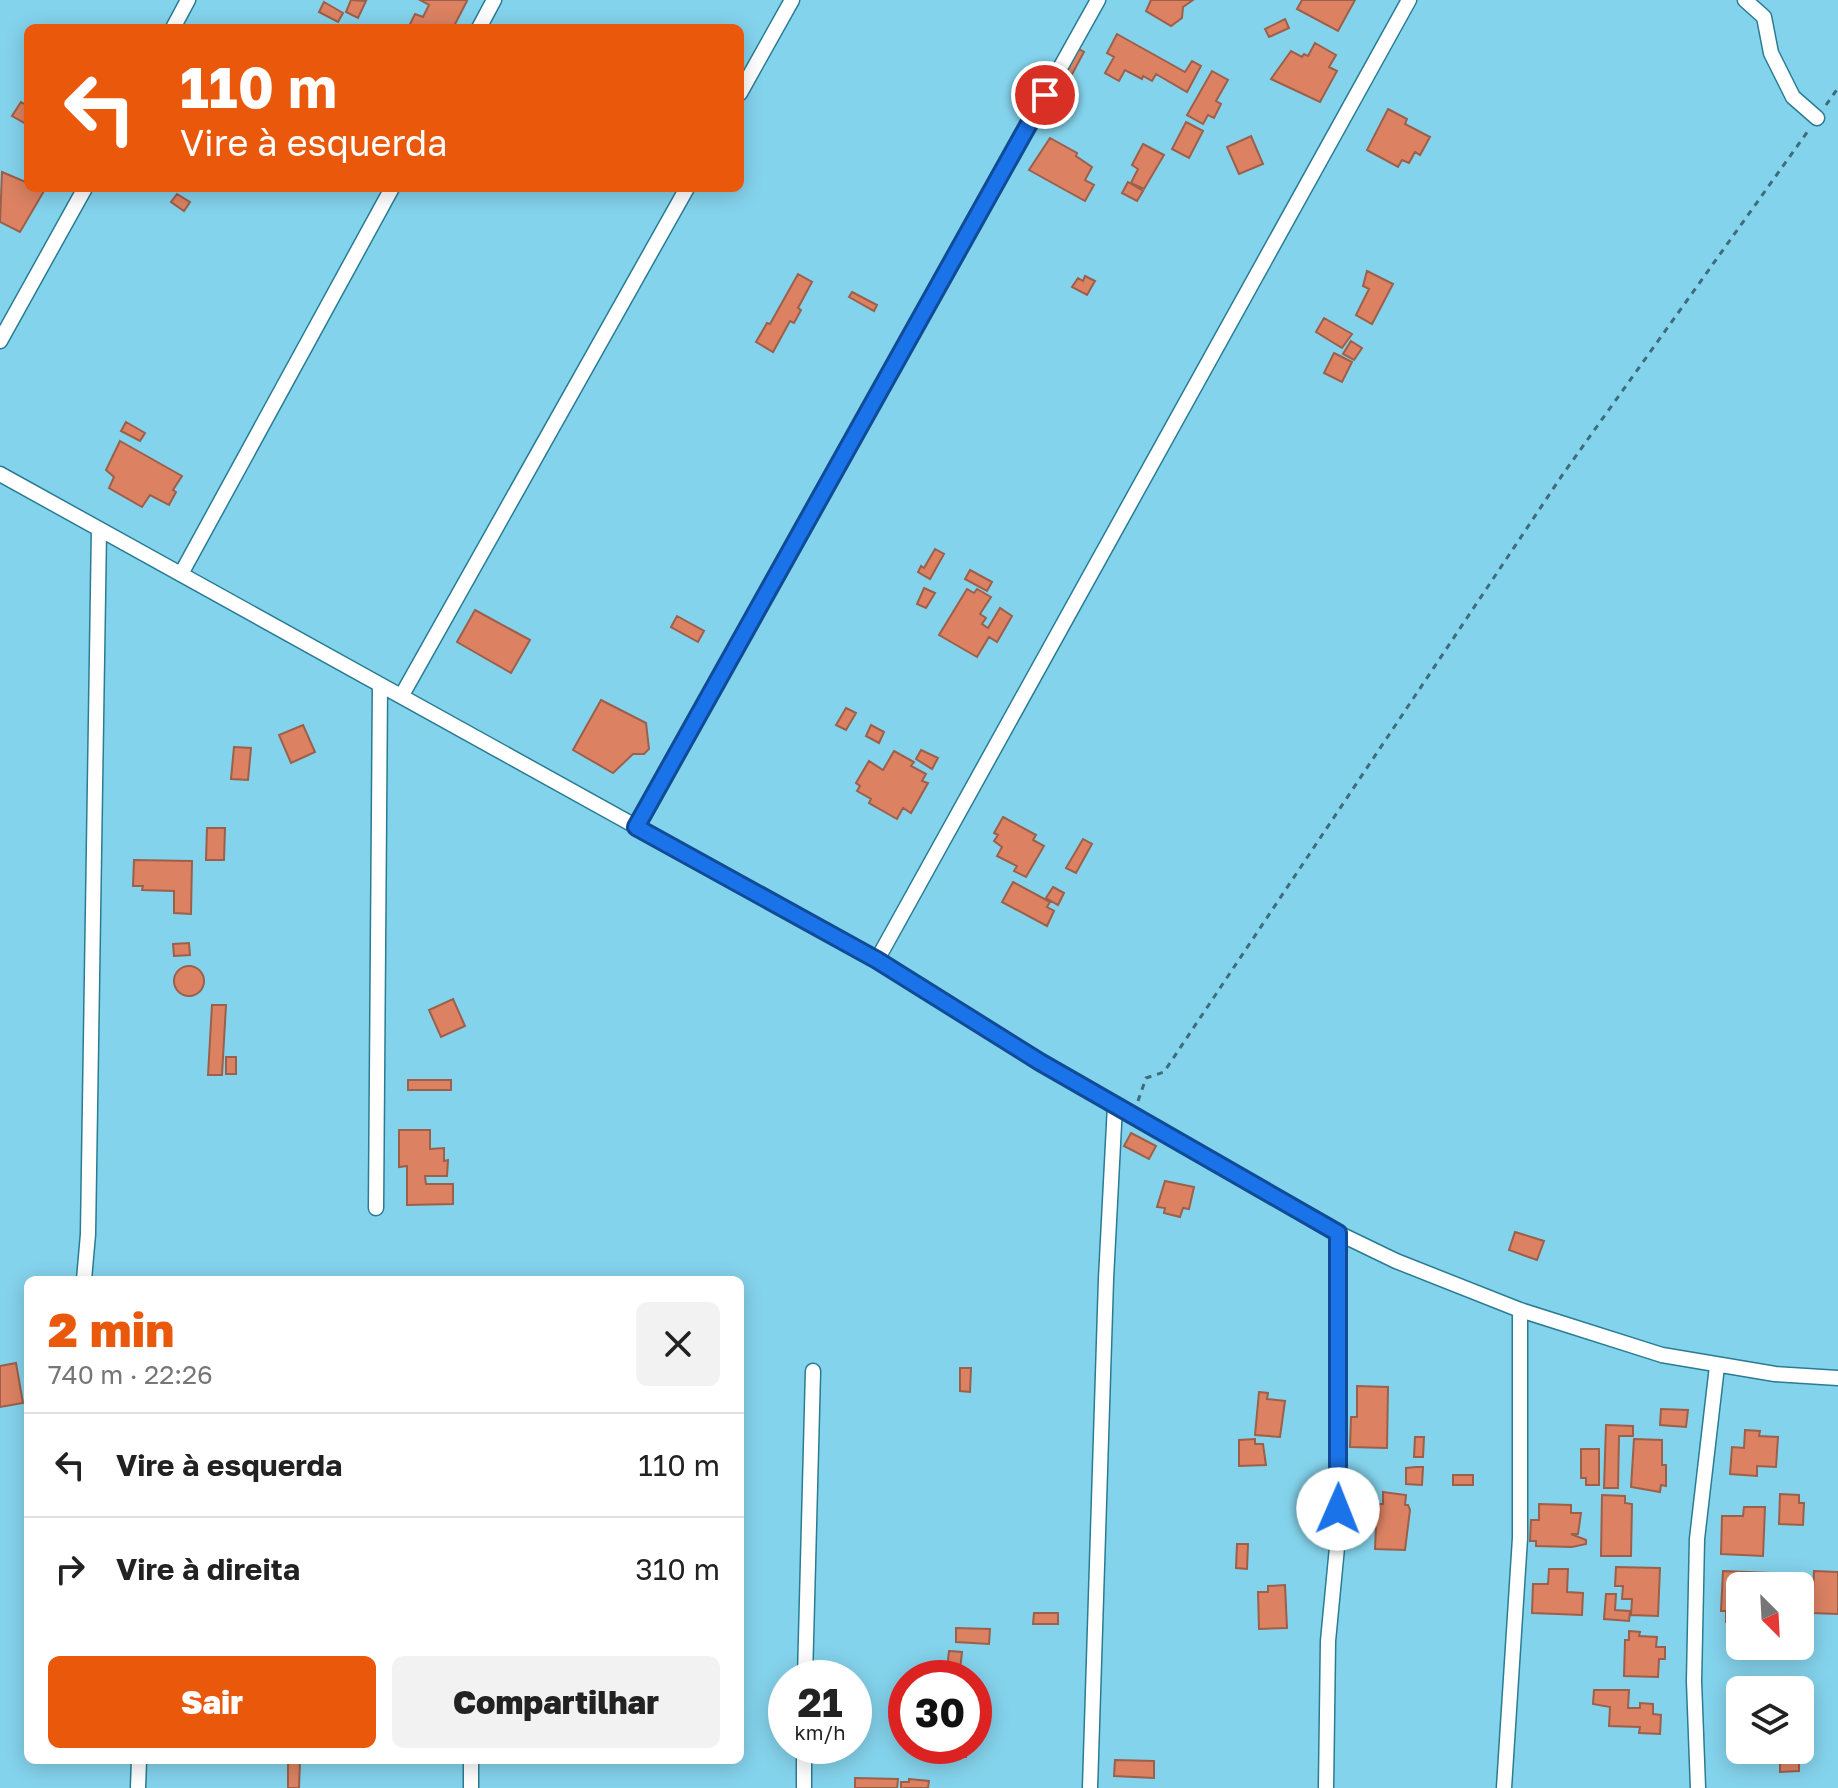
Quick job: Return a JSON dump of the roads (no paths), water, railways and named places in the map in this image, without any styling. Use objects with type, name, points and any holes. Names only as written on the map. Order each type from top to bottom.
[{"type":"street","points":[[175,24],[188,0]]},
{"type":"street","points":[[481,24],[494,0]]},
{"type":"street","points":[[744,86],[792,0]]},
{"type":"street","points":[[636,827],[1098,0]]},
{"type":"street","points":[[877,960],[1409,0]]},
{"type":"street","points":[[1745,0],[1764,17],[1771,53],[1793,97],[1817,118]]},
{"type":"street","points":[[0,341],[83,192]]},
{"type":"street","points":[[181,574],[390,192]]},
{"type":"street","points":[[402,695],[685,192]]},
{"type":"street","points":[[0,474],[877,960],[1040,1062],[1338,1233],[1396,1261],[1520,1310],[1662,1355],[1775,1374],[1837,1379]]},
{"type":"street","points":[[84,1276],[88,1234],[99,529]]},
{"type":"street","points":[[376,1208],[380,685]]},
{"type":"street","points":[[1090,1788],[1106,1279],[1115,1105]]},
{"type":"street","points":[[1326,1788],[1328,1641],[1338,1537],[1338,1233]]},
{"type":"street","points":[[1504,1788],[1520,1538],[1520,1310]]},
{"type":"street","points":[[1698,1788],[1694,1681],[1697,1539],[1717,1366]]},
{"type":"street","points":[[805,1660],[813,1371]]},
{"type":"street","points":[[138,1788],[139,1764]]},
{"type":"street","points":[[471,1764],[471,1788]]},
{"type":"street","points":[[804,1764],[804,1788]]}]
